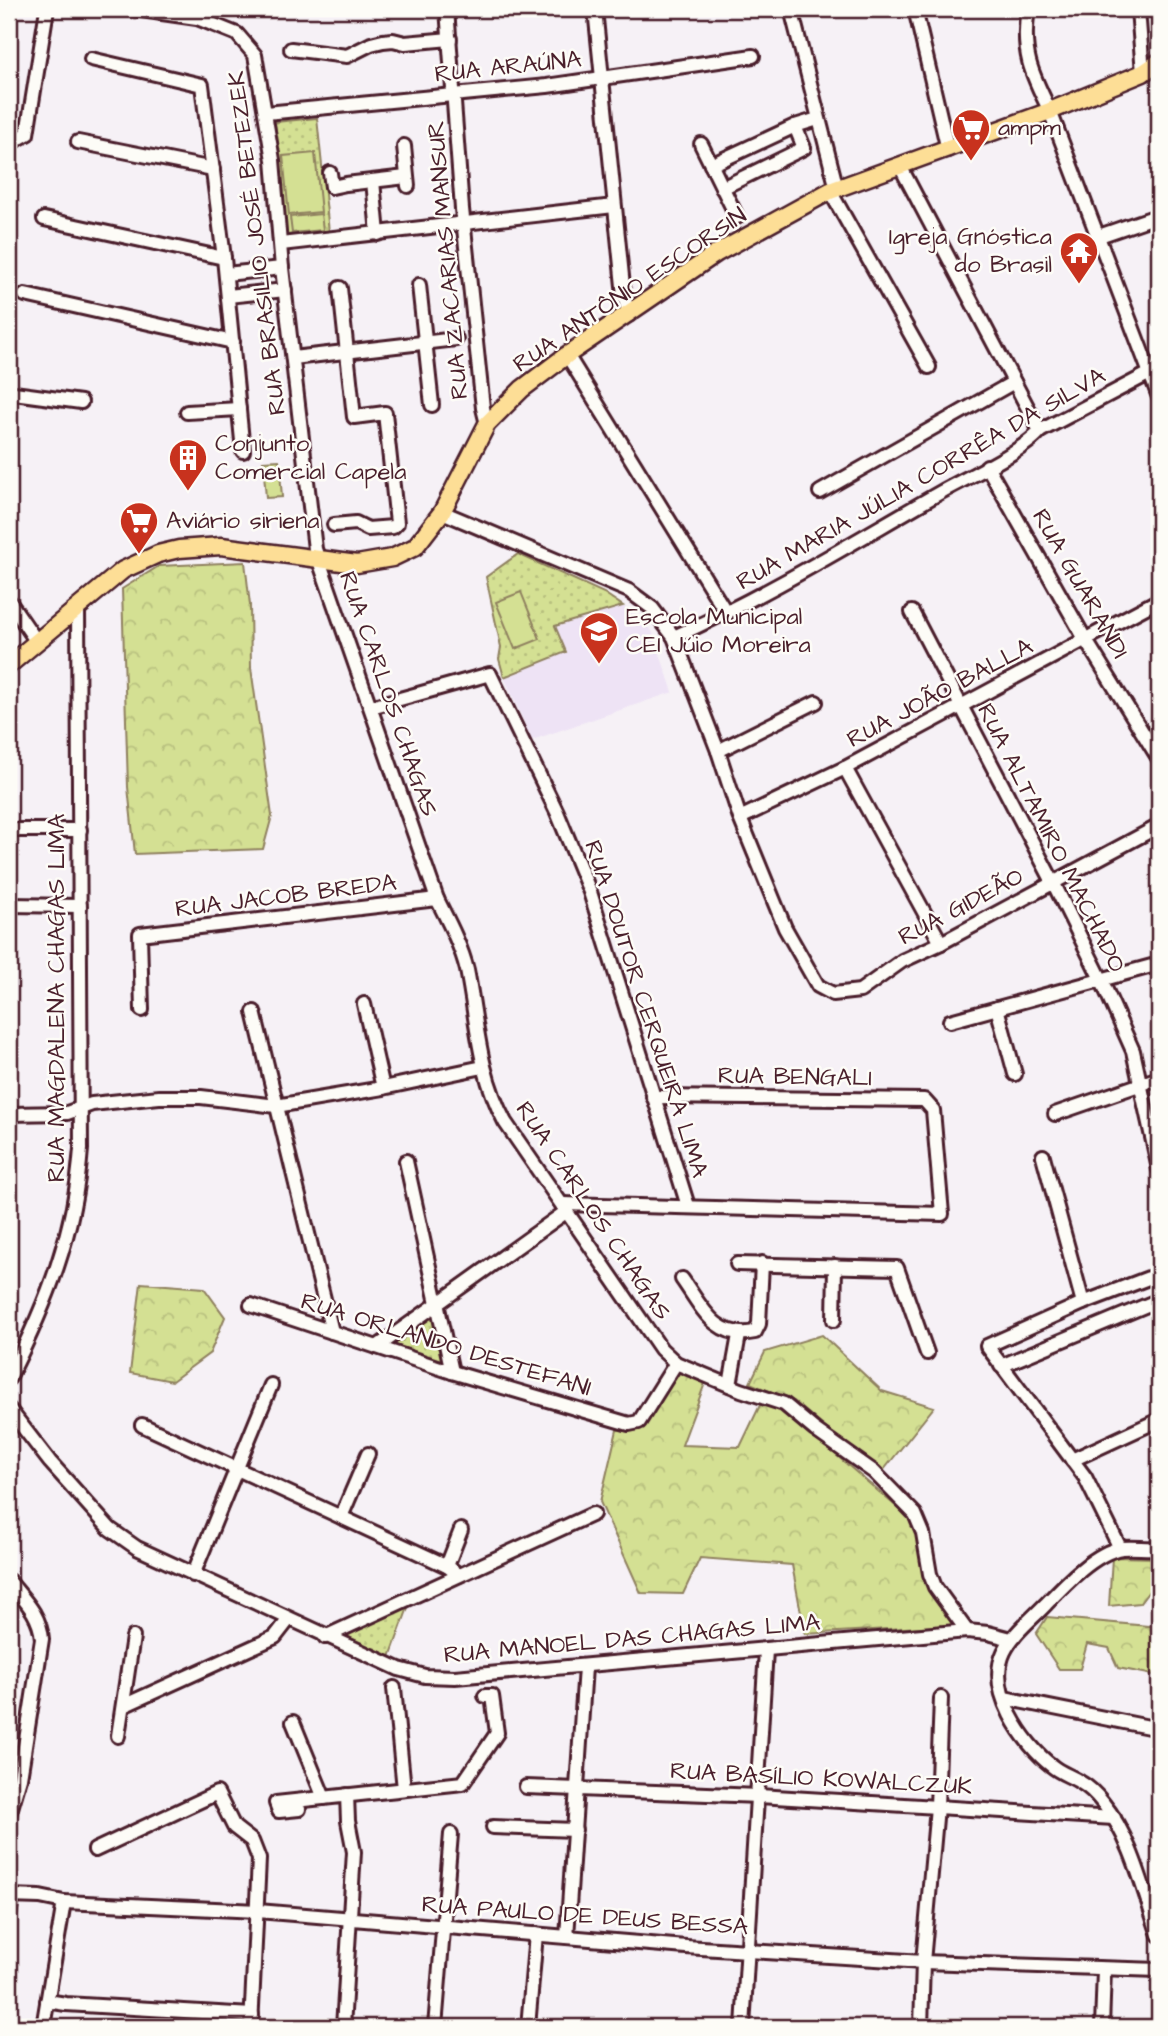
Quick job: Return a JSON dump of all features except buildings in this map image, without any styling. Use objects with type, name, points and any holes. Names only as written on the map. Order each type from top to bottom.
[{"type":"main road","name":"RUA ANTÔNIO ESCORSIN","points":[[9,665],[123,570],[158,554],[179,549],[246,548],[357,564],[392,558],[415,547],[442,512],[487,424],[522,389],[717,253],[834,190],[1050,111],[1143,73],[1159,62]]},
{"type":"street","points":[[9,144],[27,134],[47,9]]},
{"type":"street","name":"RUA BRASILIO JOSÉ BETEZEK","points":[[134,9],[198,18],[237,34],[255,55],[266,113],[314,550],[318,559]]},
{"type":"street","name":"RUA ZACARIAS MANSUR","points":[[447,9],[464,223],[483,408],[487,424]]},
{"type":"street","points":[[595,9],[614,206],[628,315]]},
{"type":"street","points":[[791,9],[834,190],[929,367]]},
{"type":"street","points":[[915,9],[948,150]]},
{"type":"street","points":[[1028,9],[1026,55],[1033,77],[1050,111],[1159,397]]},
{"type":"street","points":[[1138,9],[1143,73]]},
{"type":"street","points":[[291,49],[347,57],[371,44],[383,41],[405,43],[450,39]]},
{"type":"street","name":"RUA ARAÚNA","points":[[266,113],[547,86],[753,56]]},
{"type":"street","points":[[91,59],[202,85],[225,258],[243,451]]},
{"type":"street","points":[[711,165],[818,118]]},
{"type":"street","points":[[722,187],[804,148],[795,126]]},
{"type":"street","points":[[78,142],[213,169]]},
{"type":"street","points":[[701,144],[737,217]]},
{"type":"street","points":[[330,173],[332,187],[373,181],[407,181],[404,146]]},
{"type":"street","points":[[900,166],[1040,431]]},
{"type":"street","points":[[373,181],[378,234]]},
{"type":"street","points":[[281,244],[614,206]]},
{"type":"street","points":[[1098,236],[1154,216]]},
{"type":"street","points":[[44,219],[225,258]]},
{"type":"street","points":[[226,274],[282,268]]},
{"type":"street","points":[[419,285],[432,405]]},
{"type":"street","points":[[334,525],[356,523],[369,529],[394,527],[397,523],[385,414],[354,417],[340,288]]},
{"type":"street","points":[[228,296],[285,290]]},
{"type":"street","points":[[24,295],[233,342]]},
{"type":"street","points":[[293,358],[456,340]]},
{"type":"street","points":[[568,355],[727,614]]},
{"type":"street","name":"RUA MARIA JÚLIA CORRÊA DA SILVA","points":[[674,637],[727,614],[987,466],[1033,439],[1040,431],[1150,373]]},
{"type":"street","points":[[820,492],[1014,382]]},
{"type":"street","points":[[9,395],[15,393],[82,402]]},
{"type":"street","points":[[187,412],[239,409]]},
{"type":"street","name":"RUA GUARANDI","points":[[987,466],[1085,639],[1159,759]]},
{"type":"street","points":[[442,512],[629,591],[652,608],[674,637],[718,751],[740,818]]},
{"type":"street","name":"RUA CARLOS CHAGAS","points":[[318,559],[437,899],[466,967],[483,1067],[492,1097],[505,1122],[661,1349],[676,1363],[783,1404],[874,1472],[915,1514],[923,1533],[935,1587],[967,1631]]},
{"type":"street","name":"RUA JOÃO BALLA","points":[[740,818],[845,768],[1159,600]]},
{"type":"street","points":[[9,601],[37,642]]},
{"type":"street","name":"RUA MAGDALENA CHAGAS LIMA","points":[[9,1378],[50,1290],[75,1207],[81,1149],[78,606]]},
{"type":"street","name":"RUA ALTAMIRO MACHADO","points":[[912,612],[1053,882],[1133,1051],[1159,1169]]},
{"type":"street","name":"RUA DOUTOR CERQUEIRA LIMA","points":[[371,707],[490,674],[557,812],[590,892],[688,1206]]},
{"type":"street","points":[[718,751],[816,702]]},
{"type":"street","points":[[845,768],[940,943]]},
{"type":"street","name":"RUA GIDEÃO","points":[[740,818],[785,928],[818,986],[833,993],[860,991],[902,961],[1159,826]]},
{"type":"street","points":[[9,830],[80,830]]},
{"type":"street","name":"RUA JACOB BREDA","points":[[142,1010],[140,934],[437,899]]},
{"type":"street","points":[[9,905],[80,906]]},
{"type":"street","points":[[950,1021],[1159,964]]},
{"type":"street","points":[[364,1004],[383,1088]]},
{"type":"street","points":[[998,1008],[1015,1074]]},
{"type":"street","points":[[254,1012],[332,1332]]},
{"type":"street","points":[[9,1114],[67,1114],[92,1104],[159,1097],[201,1097],[276,1106],[383,1088],[483,1067]]},
{"type":"street","points":[[1055,1114],[1141,1082],[1159,1078]]},
{"type":"street","name":"RUA BENGALI","points":[[653,1097],[924,1100],[933,1110],[942,1214],[688,1206]]},
{"type":"street","points":[[1043,1156],[1083,1303]]},
{"type":"street","points":[[406,1161],[452,1372]]},
{"type":"street","points":[[377,1347],[565,1207],[688,1206]]},
{"type":"street","points":[[682,1279],[714,1325],[739,1335],[755,1332],[759,1324],[762,1263]]},
{"type":"street","points":[[737,1264],[897,1268],[927,1353]]},
{"type":"street","points":[[834,1320],[835,1266]]},
{"type":"street","points":[[1120,1548],[1085,1477],[987,1346],[1083,1303],[1159,1274]]},
{"type":"street","points":[[1001,1366],[1159,1300]]},
{"type":"street","name":"RUA ORLANDO DESTEFANI","points":[[251,1305],[452,1372],[629,1423],[639,1422],[676,1363]]},
{"type":"street","points":[[730,1385],[739,1335]]},
{"type":"street","points":[[193,1575],[271,1385]]},
{"type":"street","name":"RUA MANOEL DAS CHAGAS LIMA","points":[[9,1409],[50,1462],[110,1528],[137,1548],[325,1637],[399,1669],[425,1675],[455,1677],[585,1667],[967,1631],[1011,1639]]},
{"type":"street","points":[[1072,1460],[1159,1420]]},
{"type":"street","points":[[142,1425],[447,1566],[460,1575]]},
{"type":"street","points":[[341,1517],[368,1454]]},
{"type":"street","points":[[325,1637],[593,1514]]},
{"type":"street","points":[[447,1566],[461,1530]]},
{"type":"street","points":[[1159,1548],[1120,1548],[1091,1562],[1066,1583],[1011,1639],[1003,1655],[999,1673],[1000,1689],[1015,1723],[1033,1750],[1055,1769],[1090,1789],[1114,1818],[1124,1835],[1159,1934]]},
{"type":"street","points":[[9,1581],[41,1624],[42,1639],[20,1777],[9,1812]]},
{"type":"street","points":[[123,1706],[275,1637],[289,1619]]},
{"type":"street","points":[[118,1736],[134,1637]]},
{"type":"street","points":[[743,2027],[750,1950],[766,1650]]},
{"type":"street","points":[[567,1937],[585,1667]]},
{"type":"street","points":[[394,1688],[404,1789]]},
{"type":"street","points":[[299,1809],[279,1811],[276,1802],[463,1783],[496,1732],[492,1696],[485,1696]]},
{"type":"street","points":[[921,2027],[923,1962],[937,1807],[941,1698]]},
{"type":"street","points":[[1004,1698],[1159,1729]]},
{"type":"street","points":[[293,1723],[324,1798]]},
{"type":"street","points":[[9,1766],[20,1777]]},
{"type":"street","name":"RUA BASÍLIO KOWALCZUK","points":[[526,1787],[758,1796],[1114,1818]]},
{"type":"street","points":[[47,2001],[251,2021],[259,1859],[252,1841],[234,1827],[217,1793],[95,1850]]},
{"type":"street","points":[[344,2027],[354,1852],[348,1825],[347,1795]]},
{"type":"street","points":[[493,1827],[575,1830]]},
{"type":"street","points":[[435,2027],[451,1834]]},
{"type":"street","points":[[9,1916],[11,1896]]},
{"type":"street","name":"RUA PAULO DE DEUS BESSA","points":[[11,1896],[40,1897],[64,1902],[258,1911],[567,1937],[923,1962],[1159,1970]]},
{"type":"street","points":[[43,2027],[64,1902]]},
{"type":"street","points":[[528,2027],[536,1934]]},
{"type":"street","points":[[1102,2027],[1104,1970]]},
{"type":"shaded area","name":"Escola Municipal CEI Júio Moreira","points":[[623,606],[652,631],[673,692],[532,740],[504,677],[565,652],[554,626]]},
{"type":"green space","points":[[317,118],[329,232],[287,236],[275,122]]},
{"type":"green space","points":[[315,153],[321,212],[289,215],[283,156]]},
{"type":"green space","points":[[321,214],[323,230],[292,233],[290,217]]},
{"type":"green space","points":[[279,460],[282,497],[266,498],[263,461]]},
{"type":"green space","points":[[518,554],[604,593],[623,606],[555,626],[566,652],[504,677],[499,659],[501,647],[486,577]]},
{"type":"green space","points":[[245,562],[250,605],[251,668],[272,816],[263,849],[135,854],[128,787],[122,589],[159,566]]},
{"type":"green space","points":[[521,592],[540,639],[515,649],[496,602]]},
{"type":"green space","points":[[141,1283],[204,1288],[225,1317],[210,1353],[172,1381],[130,1373]]},
{"type":"green space","points":[[434,1312],[445,1365],[390,1345]]},
{"type":"green space","points":[[822,1335],[882,1391],[934,1407],[883,1471],[842,1442],[794,1401],[750,1383],[765,1352]]},
{"type":"green space","points":[[676,1371],[705,1383],[682,1445],[740,1447],[761,1403],[786,1412],[913,1521],[931,1595],[954,1625],[805,1634],[792,1565],[700,1558],[683,1594],[641,1593],[600,1502],[617,1430],[642,1428]]},
{"type":"green space","points":[[1112,1557],[1159,1558],[1159,1585],[1155,1583],[1140,1603],[1109,1606]]},
{"type":"green space","points":[[410,1602],[389,1660],[339,1637]]},
{"type":"green space","points":[[1047,1617],[1159,1627],[1159,1676],[1118,1668],[1109,1648],[1087,1644],[1080,1669],[1059,1669],[1036,1634]]},
{"type":"place","name":"ampm","points":[[971,162]]},
{"type":"place","name":"Igreja Gnóstica do Brasil","points":[[1079,285]]},
{"type":"place","name":"Conjunto Comercial Capela","points":[[188,492]]},
{"type":"place","name":"Aviário siriena","points":[[139,555]]},
{"type":"place","name":"Escola Municipal CEI Júio Moreira","points":[[599,665]]}]
